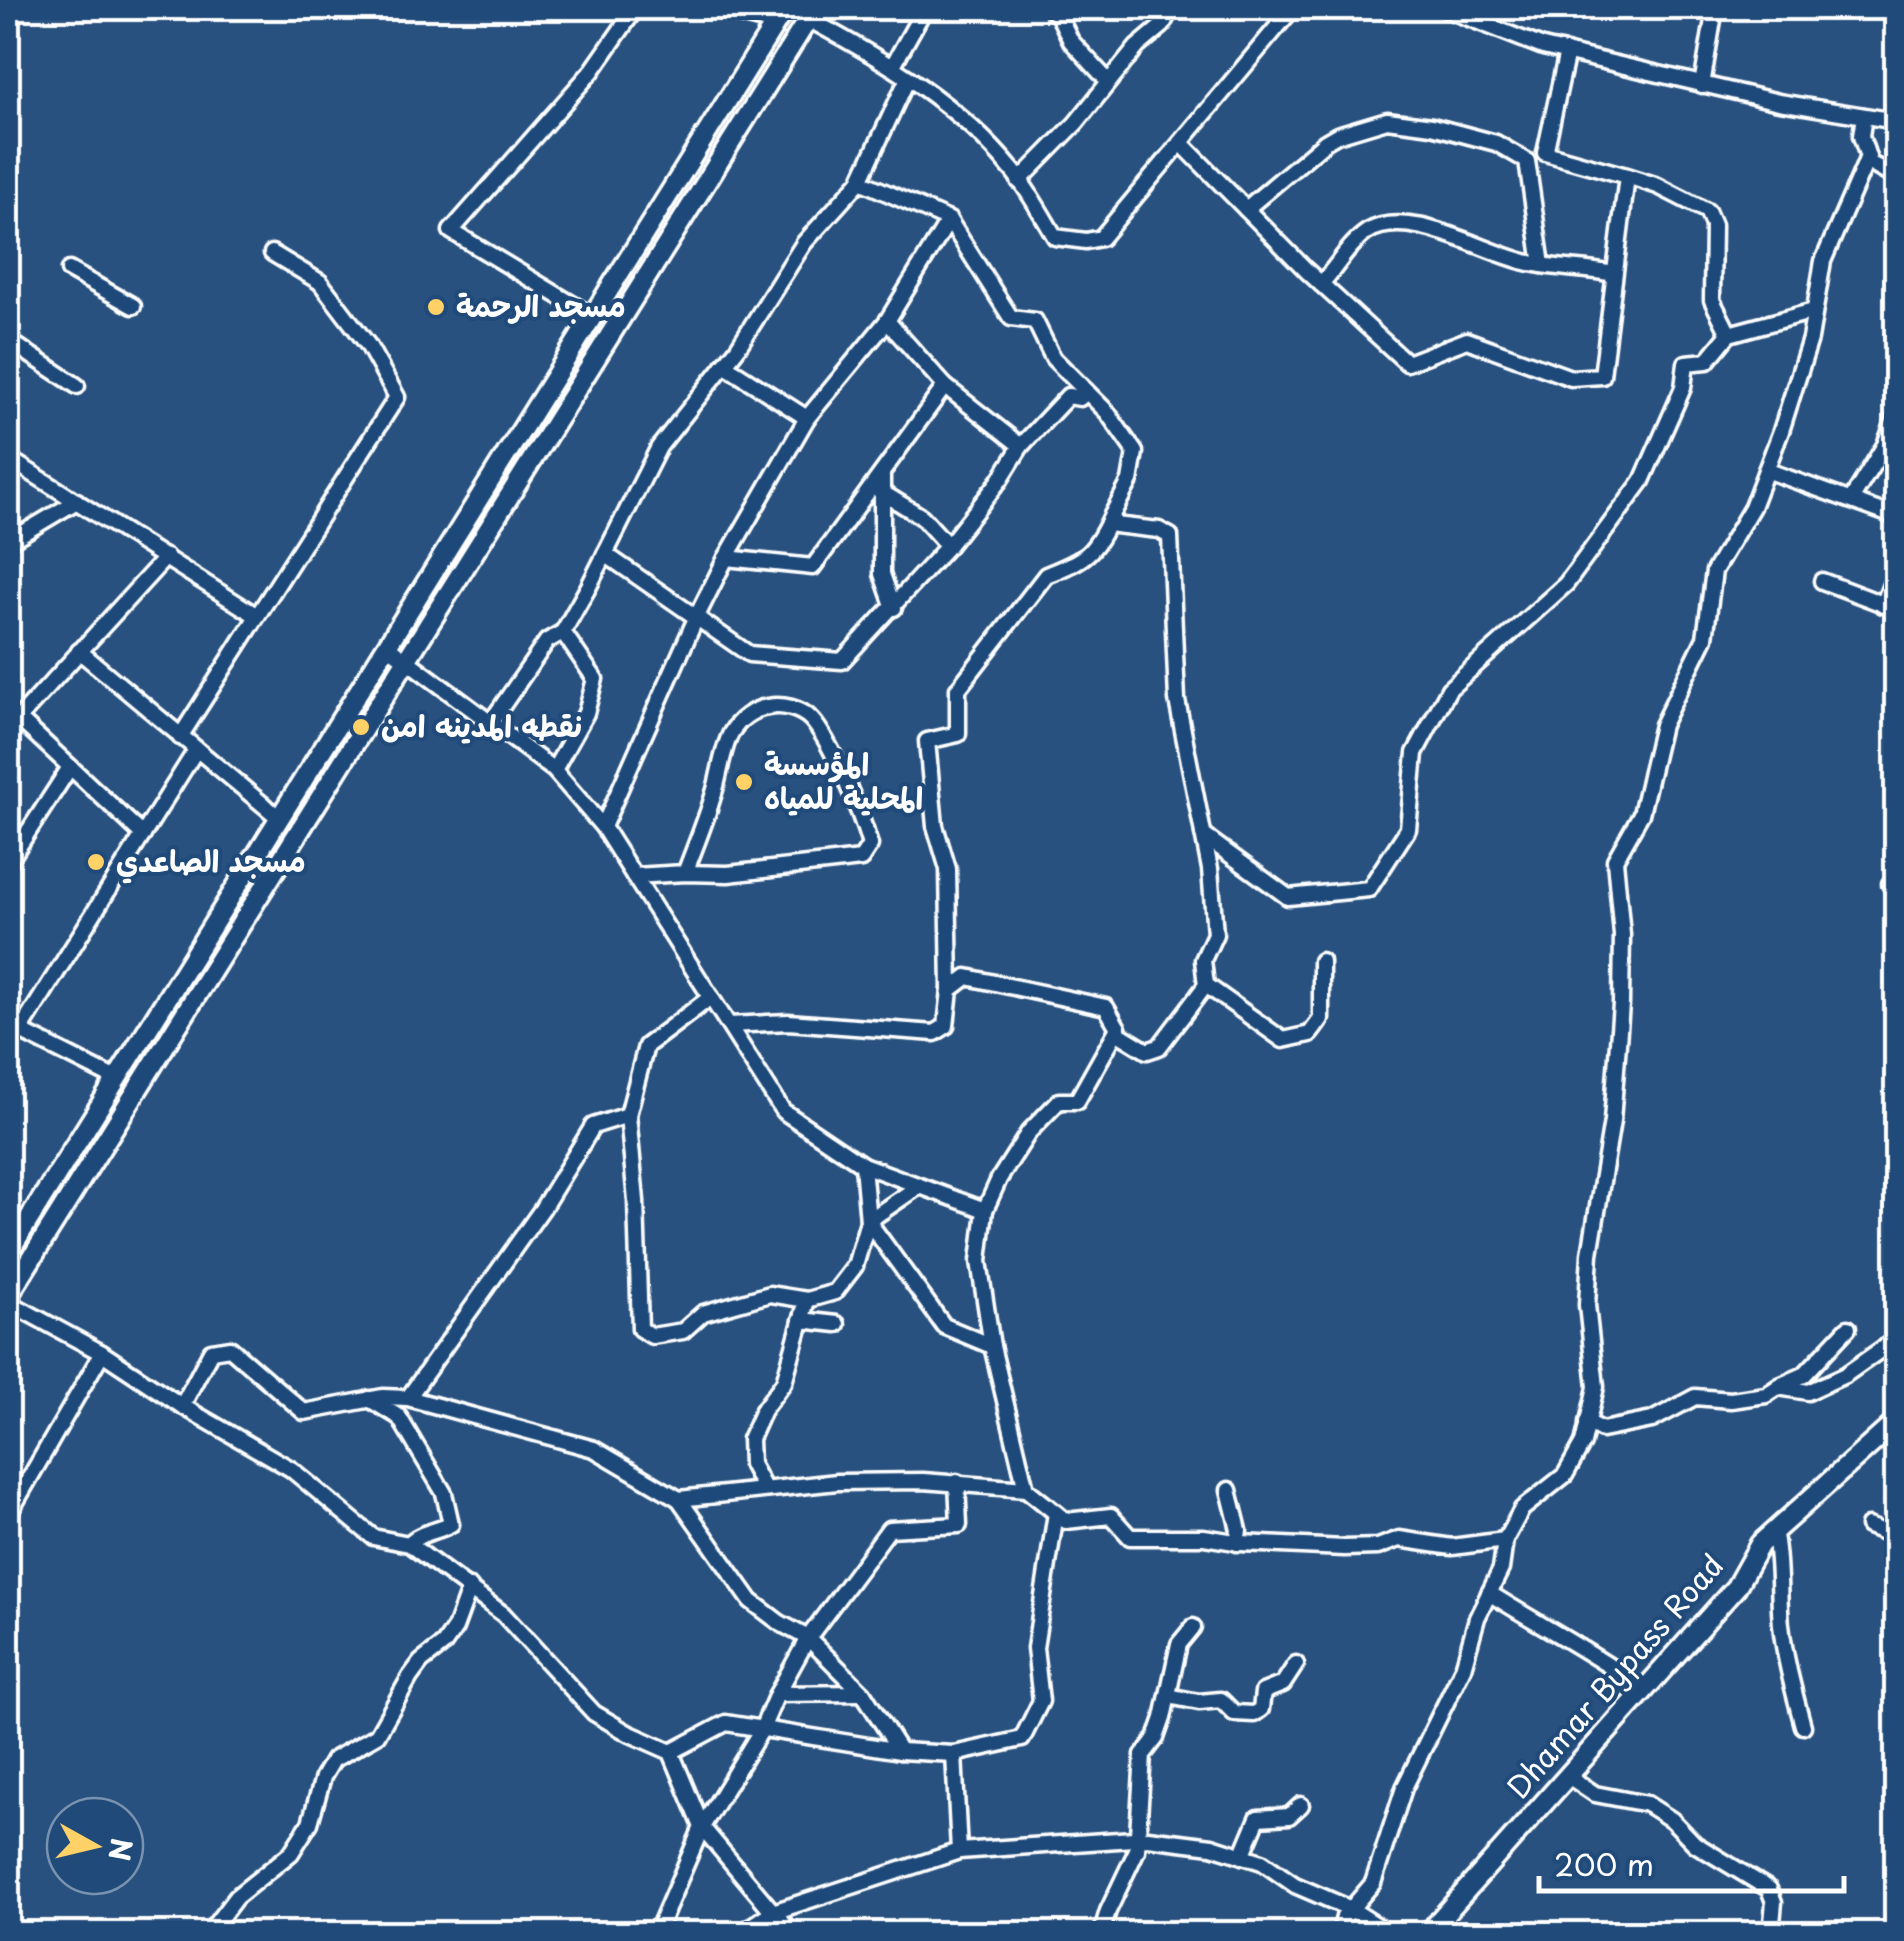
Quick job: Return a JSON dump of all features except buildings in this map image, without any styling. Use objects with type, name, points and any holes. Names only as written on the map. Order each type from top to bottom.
[{"type":"main road","points":[[8,1253],[785,8]]},
{"type":"main road","points":[[8,1300],[812,13]]},
{"type":"main road","points":[[648,226],[666,244]]},
{"type":"main road","points":[[572,347],[592,364]]},
{"type":"main road","points":[[318,753],[340,767]]},
{"type":"main road","name":"Dhamar Bypass Road","points":[[1427,1934],[1736,1588],[1760,1544],[1896,1422]]},
{"type":"street","points":[[592,316],[451,231],[592,71],[636,8]]},
{"type":"street","points":[[714,8],[774,24]]},
{"type":"street","points":[[892,67],[924,8]]},
{"type":"street","points":[[1050,8],[1071,41],[1107,80]]},
{"type":"street","points":[[1019,181],[1076,122],[1136,47],[1162,26],[1171,8]]},
{"type":"street","points":[[812,13],[942,100],[1019,181],[1056,237],[1086,241],[1101,238],[1293,8]]},
{"type":"street","points":[[1443,8],[1543,47],[1702,85],[1896,121]]},
{"type":"street","points":[[1702,85],[1715,8]]},
{"type":"street","points":[[1567,52],[1545,153],[1658,186],[1707,210],[1713,225],[1712,300],[1729,334]]},
{"type":"street","points":[[491,722],[547,640],[562,632],[659,447],[724,365],[804,242],[860,180],[908,78]]},
{"type":"street","points":[[1340,1934],[1344,1917],[1372,1883],[1404,1788],[1463,1668],[1477,1618],[1500,1569],[1505,1540],[1522,1508],[1565,1475],[1583,1443],[1596,1387],[1586,1305],[1590,1254],[1612,1121],[1621,1004],[1622,935],[1615,860],[1641,814],[1662,725],[1706,638],[1714,570],[1752,507],[1810,339],[1823,260],[1868,157],[1860,136],[1864,116]]},
{"type":"street","points":[[1246,209],[1314,149],[1337,135],[1387,120],[1432,126],[1496,143],[1527,161],[1542,265]]},
{"type":"street","points":[[1181,144],[1321,284],[1407,363],[1467,340],[1571,378],[1602,376],[1627,176]]},
{"type":"street","points":[[1866,161],[1896,178]]},
{"type":"street","points":[[729,1026],[788,1022],[935,1033],[946,1026],[950,990],[948,868],[935,826],[928,741],[958,734],[958,689],[1046,575],[1097,548],[1130,481],[1135,452],[1107,412],[1053,358],[1035,321],[1011,318],[949,220],[860,180]]},
{"type":"street","points":[[603,827],[726,558],[807,418],[887,321],[949,220]]},
{"type":"street","points":[[1321,284],[1368,231],[1386,226],[1408,226],[1451,235],[1526,262],[1614,274]]},
{"type":"street","points":[[180,737],[397,397],[368,345],[320,282],[272,253]]},
{"type":"street","points":[[68,270],[133,306]]},
{"type":"street","points":[[1203,834],[1288,897],[1368,890],[1408,828],[1414,753],[1449,689],[1566,584],[1642,481],[1683,388],[1686,363],[1707,361],[1729,334],[1814,311]]},
{"type":"street","points":[[887,321],[945,386],[1021,446]]},
{"type":"street","points":[[8,340],[77,386]]},
{"type":"street","points":[[724,365],[807,418]]},
{"type":"street","points":[[726,558],[813,568],[877,488],[882,473],[945,386]]},
{"type":"street","points":[[606,554],[749,654],[842,661],[948,546],[1000,480],[1021,446],[1068,396],[1080,398],[1086,390]]},
{"type":"street","points":[[1851,500],[1885,445],[1896,416]]},
{"type":"street","points":[[8,458],[257,616]]},
{"type":"street","points":[[1766,470],[1896,517]]},
{"type":"street","points":[[877,488],[922,517],[948,546]]},
{"type":"street","points":[[877,488],[882,574],[894,608]]},
{"type":"street","points":[[8,542],[77,502]]},
{"type":"street","points":[[1112,515],[1115,525],[1159,530],[1170,536],[1177,700],[1210,868],[1214,934],[1202,960],[1206,985],[1283,1040],[1310,1034],[1321,1019],[1321,961]]},
{"type":"street","points":[[143,835],[70,767],[13,724],[166,558]]},
{"type":"street","points":[[1822,581],[1890,607],[1896,572]]},
{"type":"street","points":[[554,770],[586,712],[595,679],[562,632]]},
{"type":"street","points":[[386,645],[554,770],[603,827],[782,1110],[863,1165],[984,1210]]},
{"type":"street","points":[[79,651],[278,817]]},
{"type":"street","points":[[634,876],[728,874],[860,859],[870,845],[863,820],[810,718],[790,707],[776,705],[750,713],[738,724],[730,734],[713,798],[685,873]]},
{"type":"street","points":[[116,1079],[20,1031],[196,750]]},
{"type":"street","points":[[8,862],[70,767]]},
{"type":"street","points":[[950,990],[966,977],[1106,1007],[1118,1028],[1077,1100],[1059,1101],[1030,1132],[998,1179],[984,1210],[978,1262],[992,1346],[1026,1490]]},
{"type":"street","points":[[1116,1032],[1147,1051],[1159,1047],[1206,985]]},
{"type":"street","points":[[711,997],[646,1046],[628,1114],[636,1201],[640,1329],[652,1336],[683,1332],[703,1313],[770,1294],[807,1300],[835,1292],[855,1266],[868,1221],[863,1165]]},
{"type":"street","points":[[408,1398],[542,1209],[593,1126],[628,1114]]},
{"type":"street","points":[[868,1221],[919,1186]]},
{"type":"street","points":[[868,1221],[944,1326],[992,1346]]},
{"type":"street","points":[[8,1300],[291,1469],[372,1537],[410,1544],[470,1587],[503,1614],[594,1713],[628,1734],[671,1752],[702,1828],[794,1934]]},
{"type":"street","points":[[764,1488],[750,1464],[750,1439],[762,1410],[784,1382],[807,1300]]},
{"type":"street","points":[[802,1320],[837,1324]]},
{"type":"street","points":[[1587,1422],[1602,1430],[1652,1420],[1695,1397],[1730,1400],[1766,1395],[1804,1375],[1848,1328]]},
{"type":"street","points":[[1778,1387],[1808,1392],[1845,1375],[1896,1339]]},
{"type":"street","points":[[182,1406],[211,1351],[230,1348],[304,1412],[369,1399],[408,1398],[594,1449],[679,1499],[751,1601],[808,1638],[863,1693],[900,1751]]},
{"type":"street","points":[[10,1512],[102,1353]]},
{"type":"street","points":[[369,1399],[399,1417],[444,1493],[452,1524],[417,1536],[410,1544]]},
{"type":"street","points":[[679,1499],[838,1482],[956,1482],[1026,1490],[1066,1521],[1111,1516],[1130,1537],[1378,1547],[1399,1539],[1452,1547],[1505,1540]]},
{"type":"street","points":[[650,1934],[659,1928],[702,1828],[762,1729],[776,1694],[808,1638],[889,1529],[959,1525],[956,1482]]},
{"type":"street","points":[[1228,1490],[1239,1530],[1237,1542]]},
{"type":"street","points":[[671,1752],[726,1723],[900,1751],[954,1754],[1022,1739],[1041,1701],[1035,1648],[1056,1514]]},
{"type":"street","points":[[1774,1530],[1780,1554],[1781,1620],[1788,1673],[1803,1726]]},
{"type":"street","points":[[1882,1532],[1896,1547]]},
{"type":"street","points":[[208,1934],[236,1896],[291,1853],[310,1822],[323,1776],[332,1760],[377,1735],[410,1677],[455,1628],[470,1587]]},
{"type":"street","points":[[1489,1593],[1595,1654],[1645,1690]]},
{"type":"street","points":[[1101,1934],[1138,1850],[1143,1755],[1156,1738],[1179,1644],[1193,1627]]},
{"type":"street","points":[[1168,1696],[1199,1702],[1218,1700],[1234,1713],[1254,1714],[1261,1709],[1263,1692],[1283,1684],[1296,1664]]},
{"type":"street","points":[[776,1694],[863,1693]]},
{"type":"street","points":[[954,1754],[960,1851]]},
{"type":"street","points":[[1568,1776],[1595,1794],[1647,1804],[1672,1820],[1694,1844],[1769,1889],[1774,1902],[1771,1934]]},
{"type":"street","points":[[1242,1856],[1258,1818],[1288,1816],[1300,1804]]},
{"type":"street","points":[[740,1934],[773,1912],[960,1851],[1139,1839],[1212,1846],[1262,1862],[1294,1885],[1350,1909],[1390,1934]]},
{"type":"place","name":"مسجد الرحمة","points":[[436,307]]},
{"type":"place","name":"نقطه المدينه امن","points":[[361,727]]},
{"type":"place","name":"المؤسسة المحلية للمياه","points":[[744,782]]},
{"type":"place","name":"مسجد الصاعدي","points":[[96,862]]}]
